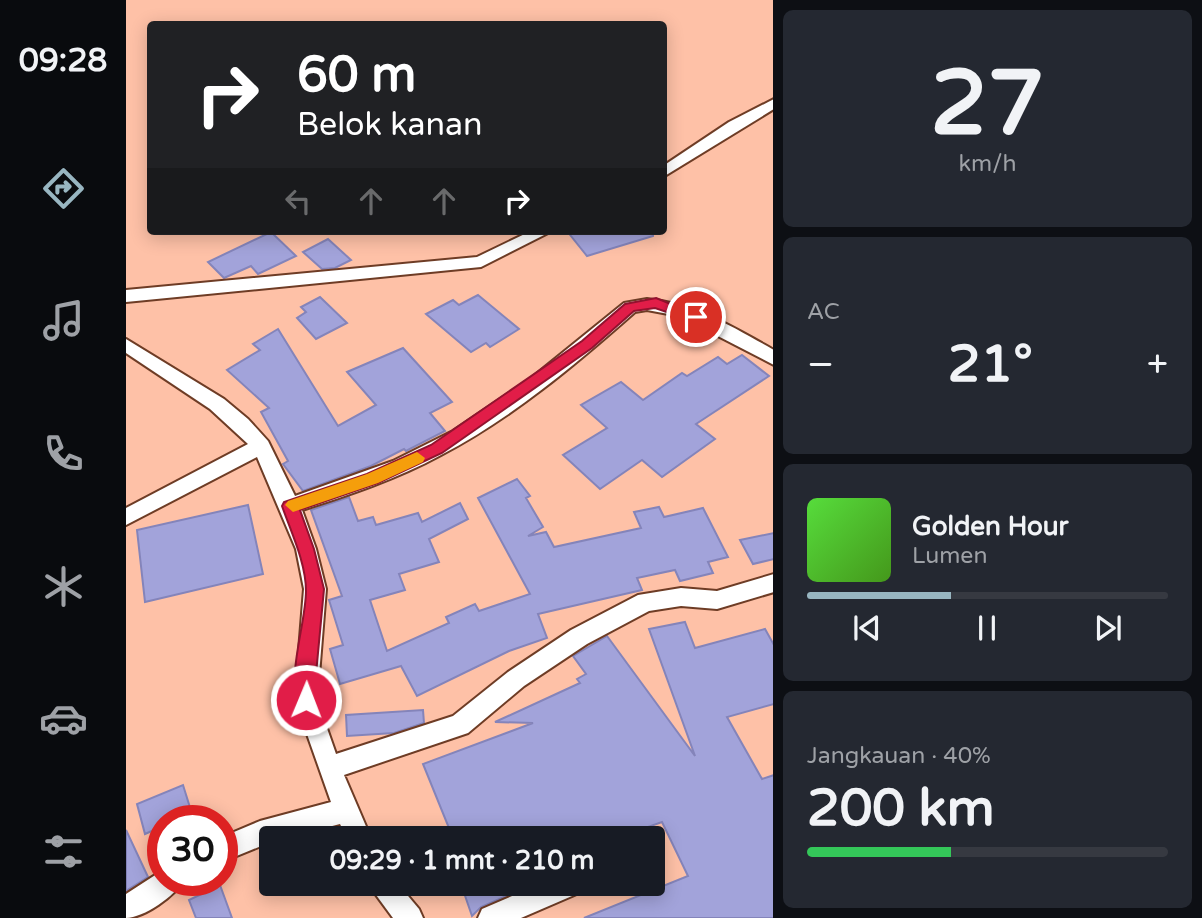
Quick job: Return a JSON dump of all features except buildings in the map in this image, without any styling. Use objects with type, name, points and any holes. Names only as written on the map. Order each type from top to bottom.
[{"type":"street","points":[[667,170],[734,125],[773,103]]},
{"type":"street","points":[[126,296],[481,262],[536,235]]},
{"type":"street","points":[[290,506],[372,478],[436,449],[587,345],[630,307],[656,303],[715,324],[773,359]]},
{"type":"street","points":[[126,345],[217,404],[261,446],[290,506],[306,549],[315,589],[306,663],[306,700],[329,768],[353,826]]},
{"type":"street","points":[[126,517],[261,446]]},
{"type":"street","points":[[329,768],[460,725],[516,680],[579,637],[646,602],[681,597],[717,600],[773,583]]},
{"type":"street","points":[[238,843],[260,833],[346,810]]},
{"type":"street","points":[[126,909],[147,895]]},
{"type":"street","points":[[391,896],[410,918]]},
{"type":"street","points":[[491,918],[542,896]]},
{"type":"slow traffic","points":[[293,505],[372,478],[417,458]]},
{"type":"route","points":[[306,700],[306,663],[315,589],[306,549],[290,506],[372,478],[436,449],[587,345],[630,307],[656,303],[696,317]]}]
